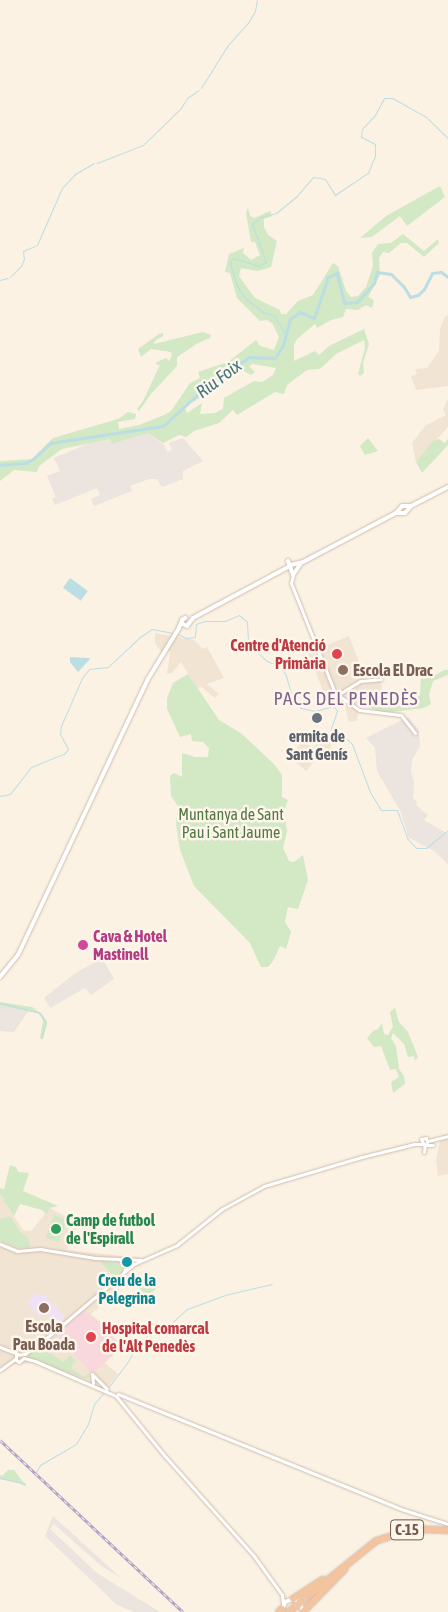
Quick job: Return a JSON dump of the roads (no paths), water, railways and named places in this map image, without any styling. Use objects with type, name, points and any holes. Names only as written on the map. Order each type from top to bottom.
[{"type":"highway","name":"C-15","points":[[291,1612],[369,1548],[391,1537],[419,1530],[448,1531]]},
{"type":"highway","points":[[292,1599],[346,1566]]},
{"type":"highway","points":[[303,1612],[346,1566]]},
{"type":"main road","points":[[0,977],[18,955],[148,680],[185,622],[448,487]]},
{"type":"main road","points":[[282,1609],[292,1599],[300,1602],[303,1612]]},
{"type":"street","points":[[293,568],[291,583],[334,692],[359,710],[401,715],[414,733]]},
{"type":"street","points":[[337,695],[365,679],[380,679]]},
{"type":"street","points":[[0,1370],[52,1332],[133,1265],[157,1256],[180,1244],[220,1210],[264,1186],[448,1136]]},
{"type":"street","points":[[0,1244],[16,1250],[40,1249],[71,1255],[118,1259],[133,1265]]},
{"type":"street","points":[[123,1261],[144,1260]]},
{"type":"street","points":[[123,1261],[126,1266],[124,1273]]},
{"type":"street","points":[[0,1347],[19,1357],[76,1377],[147,1406]]},
{"type":"street","points":[[85,1381],[91,1376]]},
{"type":"street","points":[[91,1376],[105,1388]]},
{"type":"street","points":[[91,1376],[93,1383],[98,1387]]},
{"type":"street","points":[[93,1383],[96,1379]]},
{"type":"street","points":[[85,1381],[105,1388],[117,1395],[170,1462],[245,1545],[282,1595],[292,1599]]},
{"type":"street","points":[[122,1397],[123,1403]]},
{"type":"street","points":[[122,1397],[401,1509],[448,1524]]},
{"type":"street","points":[[123,1403],[127,1399]]},
{"type":"street","points":[[282,1595],[282,1609]]},
{"type":"water","points":[[70,578],[88,591],[81,601],[63,588]]},
{"type":"water","points":[[70,657],[90,659],[78,672],[70,662]]},
{"type":"waterway","points":[[201,88],[228,45],[248,23],[255,11],[257,0]]},
{"type":"waterway","points":[[97,163],[143,145],[181,108],[187,98],[199,90]]},
{"type":"waterway","points":[[286,336],[275,316],[263,312],[246,299],[237,286],[230,263],[233,258],[259,266],[266,262],[252,224],[261,217],[276,213],[297,196],[313,177],[325,179],[335,195],[368,173],[375,156],[375,144],[361,137],[362,129],[375,115],[384,98],[392,98],[425,116],[448,138]]},
{"type":"waterway","points":[[10,277],[21,266],[24,259],[23,251],[37,245],[62,188],[75,174],[94,163]]},
{"type":"waterway","name":"Riu Foix","points":[[0,465],[25,463],[33,459],[50,443],[163,426],[209,384],[249,357],[275,358],[283,345],[290,319],[300,312],[314,318],[328,277],[337,273],[344,303],[357,302],[374,283],[377,272],[391,274],[404,287],[410,297],[418,295],[424,289],[432,273],[441,272],[448,277]]},
{"type":"waterway","points":[[0,280],[8,278]]},
{"type":"waterway","points":[[177,634],[187,638],[195,637],[196,624],[205,621],[225,621],[239,615],[247,622],[248,639],[255,650],[285,673],[294,703],[301,708],[315,711],[334,706],[337,711],[331,728],[333,735],[348,740],[352,744],[370,792],[381,810],[397,810],[407,838],[416,848],[426,848],[448,830]]},
{"type":"waterway","points":[[0,796],[10,794],[31,767],[64,754],[68,749],[60,734],[61,726],[82,678],[89,669],[108,667],[140,637],[152,629],[173,633]]},
{"type":"waterway","points":[[0,1003],[40,1013],[46,1023],[41,1038]]},
{"type":"waterway","points":[[108,1388],[127,1363],[138,1344],[149,1334],[167,1327],[187,1309],[225,1295],[272,1284]]},
{"type":"waterway","points":[[36,1472],[40,1465],[76,1444],[88,1424],[94,1404],[104,1392]]},
{"type":"waterway","points":[[0,1478],[25,1484]]},
{"type":"railway","points":[[0,1440],[183,1612]]},
{"type":"place","name":"Centre d'Atenció Primària","points":[[337,654]]},
{"type":"place","name":"Escola El Drac","points":[[343,670]]},
{"type":"place","name":"ermita de Sant Genís","points":[[317,718]]},
{"type":"place","name":"Cava & Hotel Mastinell","points":[[83,945]]},
{"type":"place","name":"Camp de futbol de l'Espirall","points":[[56,1229]]},
{"type":"place","name":"Creu de la Pelegrina","points":[[127,1262]]},
{"type":"place","name":"Escola Pau Boada","points":[[44,1308]]},
{"type":"place","name":"Hospital comarcal de l'Alt Penedès","points":[[91,1337]]},
{"type":"district","name":"PACS DEL PENEDÈS","points":[[346,699]]},
{"type":"park label","name":"Muntanya de Sant Pau i Sant Jaume","points":[[231,823]]}]
